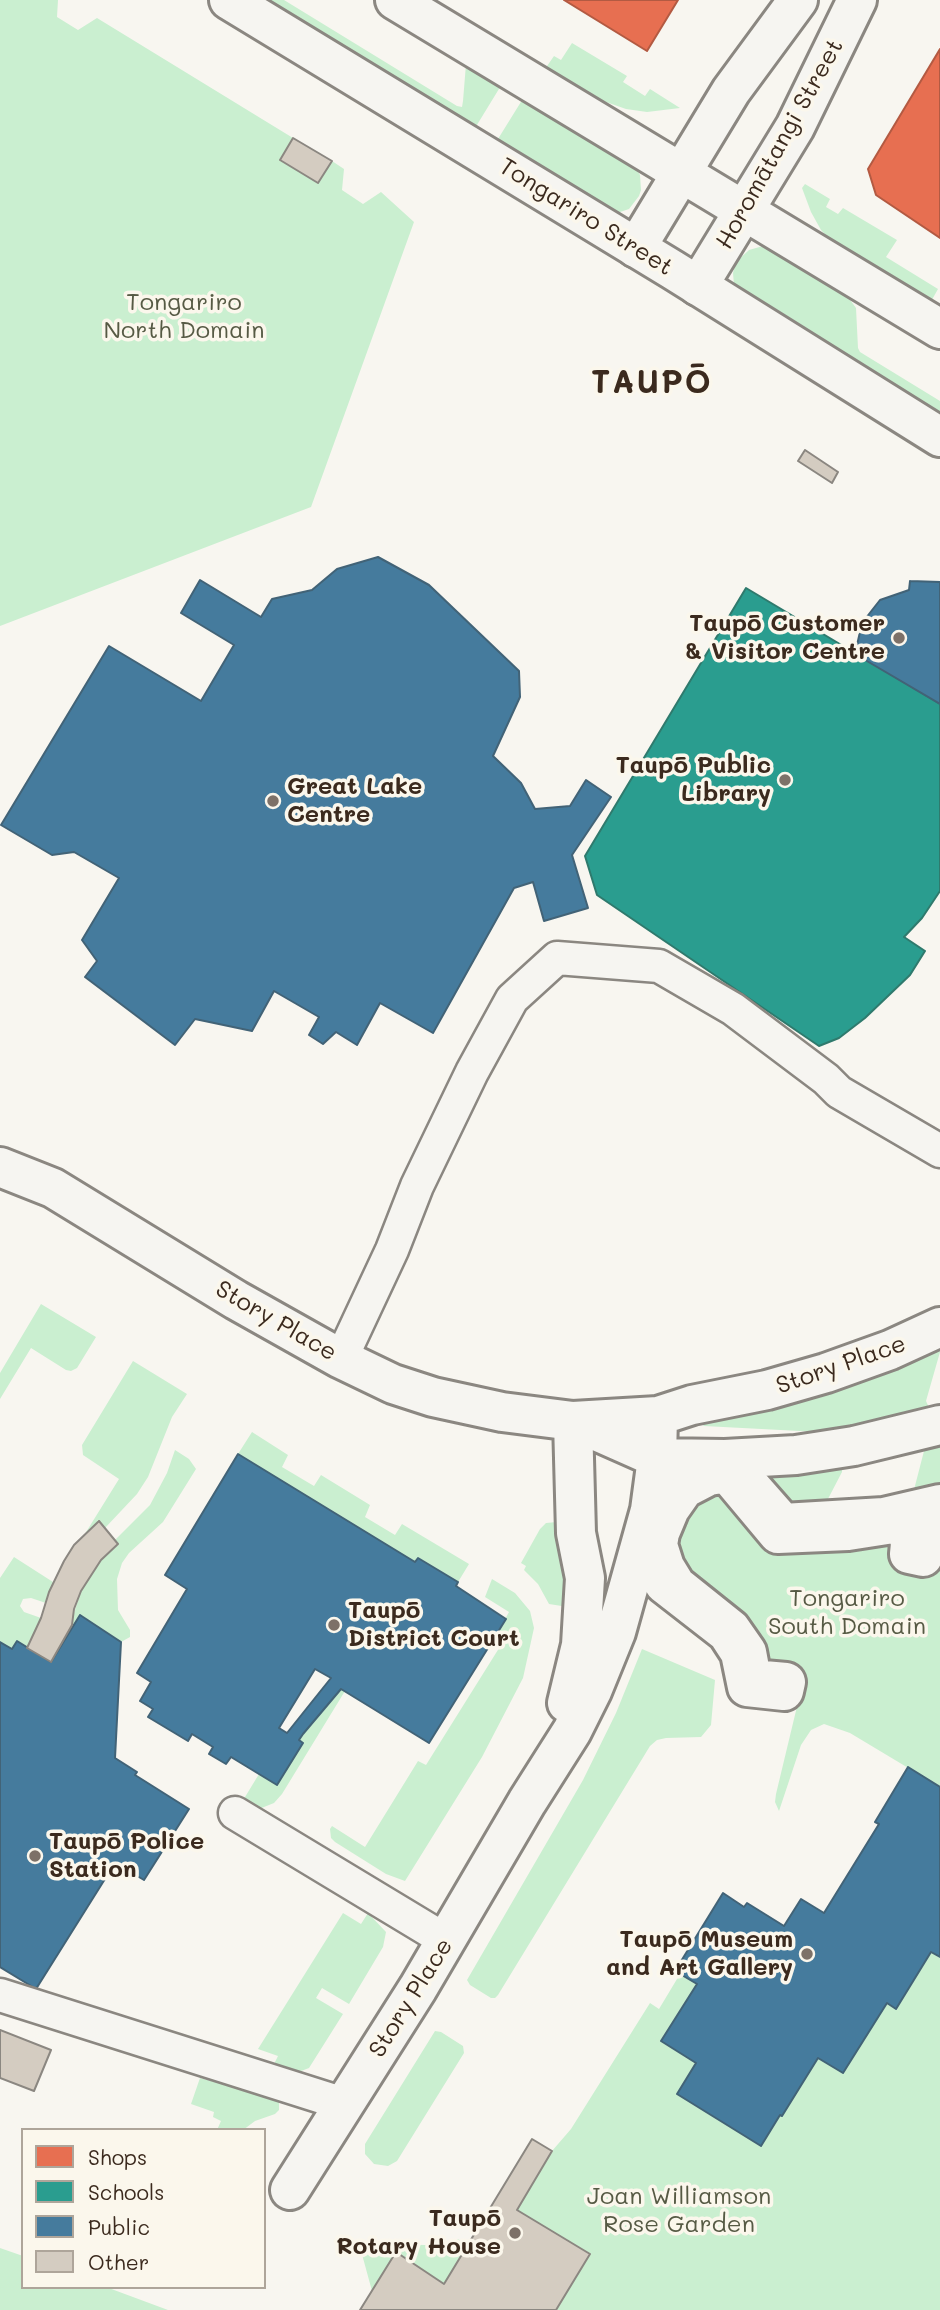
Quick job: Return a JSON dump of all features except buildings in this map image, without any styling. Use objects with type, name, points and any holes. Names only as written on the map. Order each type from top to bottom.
[{"type":"street","name":"Tongariro Street","points":[[229,0],[940,437]]},
{"type":"street","points":[[395,0],[940,330]]},
{"type":"street","points":[[636,248],[731,91],[798,0]]},
{"type":"street","name":"Horomātangi Street","points":[[698,286],[795,127],[858,0]]},
{"type":"street","name":"Story Place","points":[[0,1167],[53,1188],[236,1300],[341,1359],[393,1384],[433,1397],[502,1412],[573,1421],[658,1416],[692,1405],[767,1390],[826,1373],[890,1350],[940,1328]]},
{"type":"street","name":"Story Place","points":[[290,2190],[447,1941],[527,1802],[572,1731],[608,1654],[629,1589],[650,1510],[657,1458],[658,1416]]},
{"type":"street","name":"Story Place","points":[[573,1421],[657,1458],[725,1459],[796,1455],[854,1446],[940,1425]]},
{"type":"street","name":"Story Place","points":[[527,1802],[548,1758],[563,1717],[581,1645],[584,1578],[576,1533],[573,1421]]},
{"type":"street","points":[[940,1504],[884,1517],[783,1523],[732,1465],[720,1466],[680,1482],[669,1494],[657,1516],[651,1539],[657,1571],[664,1584],[727,1633],[740,1653],[747,1687],[784,1691],[786,1682],[752,1679],[747,1652],[737,1636],[718,1616],[676,1585],[665,1567],[659,1545],[660,1534],[670,1509],[684,1489],[709,1476],[727,1474],[778,1534],[848,1531],[906,1522],[909,1554],[923,1557],[940,1525]]},
{"type":"lane","points":[[341,1359],[392,1250],[417,1186],[472,1072],[512,999],[557,958],[659,966],[733,1009],[826,1079],[839,1092],[940,1151]]},
{"type":"lane","points":[[235,1813],[447,1941]]},
{"type":"lane","points":[[0,1995],[344,2104]]},
{"type":"green space","name":"Tongariro North Domain","points":[[0,0],[58,0],[57,17],[78,30],[97,18],[293,138],[281,159],[332,161],[344,169],[342,190],[363,204],[381,192],[414,222],[311,507],[0,626]]},
{"type":"green space","points":[[253,0],[284,0],[457,106],[462,107],[466,64],[502,84],[472,133]]},
{"type":"green space","points":[[572,43],[627,76],[623,82],[645,96],[650,89],[680,108],[647,112],[626,109],[589,96],[545,69],[554,56],[561,60]]},
{"type":"green space","points":[[524,97],[634,165],[640,175],[641,190],[629,209],[614,214],[493,147]]},
{"type":"green space","points":[[805,184],[830,199],[826,207],[838,214],[843,208],[897,240],[886,257],[938,289],[929,305],[835,245],[821,230],[811,212],[802,188]]},
{"type":"green space","points":[[763,246],[843,290],[856,308],[860,352],[940,401],[940,420],[734,285],[736,262],[749,250]]},
{"type":"green space","points":[[41,1304],[96,1337],[77,1368],[71,1371],[31,1348],[0,1399],[0,1373]]},
{"type":"green space","points":[[936,1343],[940,1352],[926,1401],[931,1412],[838,1433],[704,1426],[698,1421]]},
{"type":"green space","points":[[133,1361],[187,1394],[172,1417],[148,1477],[137,1494],[105,1528],[99,1521],[83,1537],[119,1479],[83,1455],[82,1445]]},
{"type":"green space","points":[[252,1432],[288,1455],[282,1467],[314,1486],[321,1475],[370,1505],[365,1517],[395,1535],[402,1524],[469,1564],[458,1582],[418,1558],[415,1562],[238,1454]]},
{"type":"green space","name":"Tongariro South Domain","points":[[940,1446],[940,1787],[850,1733],[824,1724],[811,1730],[801,1745],[779,1811],[775,1802],[776,1794],[800,1694],[784,1691],[653,1529],[680,1482],[839,1464],[842,1472],[817,1520],[908,1513],[924,1451]]},
{"type":"green space","points":[[175,1450],[189,1459],[196,1469],[163,1522],[129,1553],[122,1563],[117,1579],[118,1610],[130,1630],[130,1637],[121,1642],[80,1616],[67,1635],[81,1591],[101,1560],[118,1545],[115,1540],[150,1505],[167,1473]]},
{"type":"green space","points":[[557,1522],[566,1527],[568,1607],[549,1604],[538,1584],[524,1570],[526,1566],[521,1563],[540,1529],[546,1523]]},
{"type":"green space","points":[[14,1557],[53,1582],[46,1603],[31,1598],[23,1599],[20,1606],[24,1612],[41,1618],[27,1648],[12,1649],[0,1642],[0,1578]]},
{"type":"green space","points":[[492,1579],[515,1593],[530,1611],[534,1628],[523,1678],[482,1757],[405,1881],[386,1874],[335,1842],[331,1838],[330,1829],[332,1826],[365,1847],[418,1761],[426,1765],[506,1637],[498,1632],[509,1612],[485,1597]]},
{"type":"green space","points":[[642,1649],[715,1680],[711,1725],[701,1737],[666,1738],[657,1740],[650,1746],[498,1995],[491,1998],[470,1985],[467,1980],[583,1780],[616,1713]]},
{"type":"green space","points":[[341,1689],[345,1691],[282,1794],[274,1803],[259,1809],[242,1802],[259,1774],[277,1785],[303,1743],[299,1740],[303,1734]]},
{"type":"green space","points":[[343,1913],[361,1924],[368,1913],[386,1932],[383,1947],[349,2004],[322,1988],[316,1998],[343,2014],[309,2068],[296,2073],[273,2066],[278,2056],[258,2049]]},
{"type":"green space","name":"Joan Williamson Rose Garden","points":[[931,1952],[940,1957],[940,2310],[556,2310],[590,2254],[517,2210],[552,2151],[571,2129],[650,2003],[659,2009],[680,1974],[697,1984],[661,2041],[782,2116],[818,2058],[843,2073],[887,2003],[897,2008]]},
{"type":"green space","points":[[435,2031],[463,2046],[464,2053],[397,2161],[388,2166],[374,2164],[365,2154],[365,2144]]},
{"type":"green space","points":[[200,2078],[271,2097],[279,2102],[279,2110],[246,2128],[218,2128],[221,2121],[213,2117],[214,2112],[191,2104]]},
{"type":"green space","points":[[458,2239],[467,2245],[444,2284],[396,2253],[372,2291],[360,2247],[378,2244],[425,2245]]},
{"type":"green space","points":[[0,2248],[21,2255],[21,2289],[111,2289],[168,2310],[0,2310]]},
{"type":"place","name":"Taupō Customer & Visitor Centre","points":[[899,638]]},
{"type":"place","name":"Taupō Public Library","points":[[785,780]]},
{"type":"place","name":"Great Lake Centre","points":[[273,801]]},
{"type":"place","name":"Taupō District Court","points":[[334,1625]]},
{"type":"place","name":"Taupō Police Station","points":[[35,1856]]},
{"type":"place","name":"Taupō Museum and Art Gallery","points":[[807,1954]]},
{"type":"place","name":"Taupō Rotary House","points":[[515,2233]]},
{"type":"district","name":"TAUPŌ","points":[[652,383]]}]
